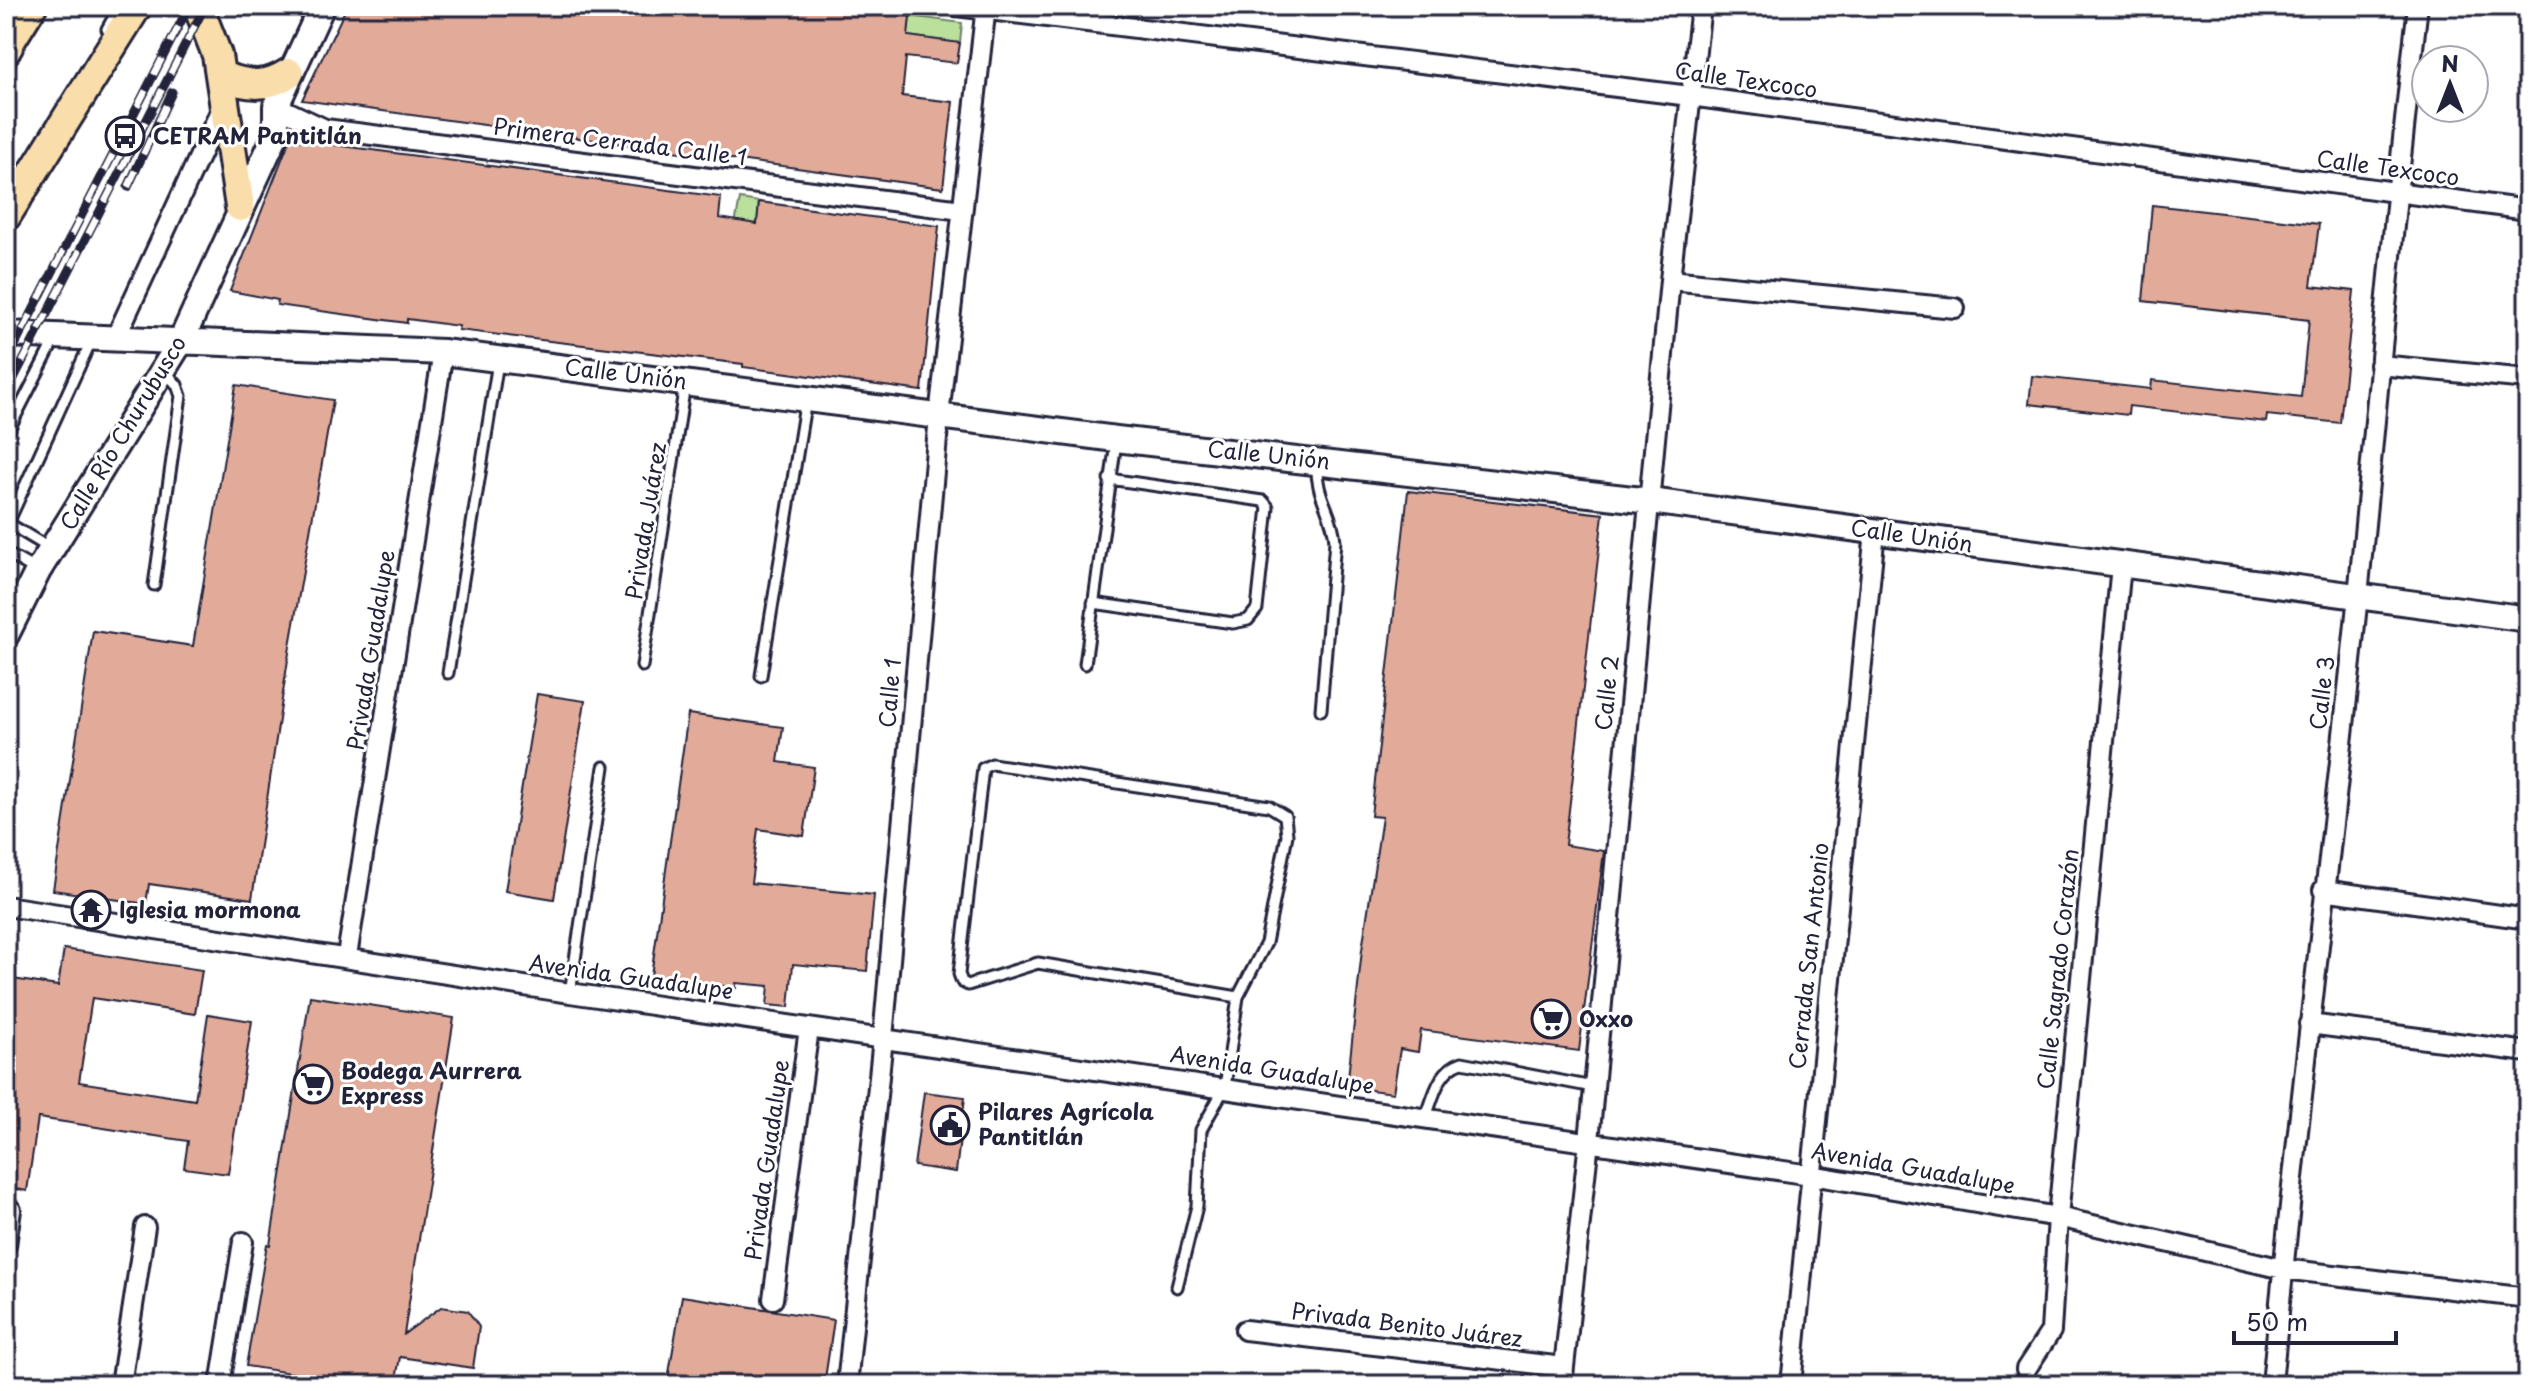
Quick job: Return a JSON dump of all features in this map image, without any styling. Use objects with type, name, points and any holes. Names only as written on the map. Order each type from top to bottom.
[{"type":"main road","points":[[6,216],[137,6]]},
{"type":"main road","points":[[198,6],[211,35],[223,88],[240,207]]},
{"type":"main road","points":[[6,48],[27,15]]},
{"type":"main road","points":[[223,88],[271,84],[289,73]]},
{"type":"main road","points":[[223,88],[276,106]]},
{"type":"street","name":"Calle Río Churubusco","points":[[6,635],[11,608],[38,571],[181,341],[276,134],[276,106],[322,6]]},
{"type":"street","name":"Calle Texcoco","points":[[956,6],[1690,96],[2528,210]]},
{"type":"street","name":"Calle 2","points":[[1563,1376],[1589,1141],[1670,280],[1701,6]]},
{"type":"street","name":"Calle 3","points":[[2272,1385],[2323,890],[2358,597],[2395,193],[2418,6]]},
{"type":"street","name":"Calle 1","points":[[847,1385],[883,1038],[939,416],[985,8]]},
{"type":"street","points":[[105,336],[223,88]]},
{"type":"street","name":"Primera Cerrada Calle 1","points":[[276,106],[325,129],[962,210]]},
{"type":"street","points":[[1670,280],[1955,308]]},
{"type":"street","name":"Calle Unión","points":[[6,334],[443,352],[1116,439],[1650,501],[2528,619]]},
{"type":"street","name":"Privada Guadalupe","points":[[347,956],[443,352]]},
{"type":"street","points":[[2379,365],[2528,379]]},
{"type":"street","name":"Cerrada San Antonio","points":[[1791,1385],[1875,531]]},
{"type":"street","name":"Calle Sagrado Corazón","points":[[2026,1369],[2051,1335],[2058,1217],[2121,565]]},
{"type":"street","points":[[2323,890],[2528,919]]},
{"type":"street","name":"Avenida Guadalupe","points":[[6,906],[347,956],[570,993],[1811,1175],[2058,1217],[2283,1269],[2528,1298]]},
{"type":"street","points":[[2309,1024],[2528,1052]]},
{"type":"street","name":"Privada Guadalupe","points":[[773,1299],[809,1028]]},
{"type":"street","points":[[6,1245],[11,1210]]},
{"type":"street","points":[[121,1385],[145,1227]]},
{"type":"street","points":[[220,1385],[243,1242]]},
{"type":"street","name":"Privada Benito Juárez","points":[[1245,1330],[1563,1376]]},
{"type":"lane","points":[[97,44],[120,6]]},
{"type":"lane","points":[[6,68],[27,15]]},
{"type":"lane","points":[[6,435],[58,334]]},
{"type":"lane","points":[[52,549],[7,522],[105,336]]},
{"type":"lane","points":[[448,673],[498,359]]},
{"type":"lane","points":[[154,585],[181,396],[177,385],[165,371]]},
{"type":"lane","name":"Privada Juárez","points":[[642,666],[685,382]]},
{"type":"lane","points":[[761,676],[806,398]]},
{"type":"lane","points":[[1085,664],[1116,439]]},
{"type":"lane","points":[[1317,460],[1317,490],[1334,528],[1335,541],[1321,710]]},
{"type":"lane","points":[[1093,603],[1233,623],[1248,620],[1257,609],[1268,507],[1263,501],[1109,479]]},
{"type":"lane","points":[[6,553],[38,571]]},
{"type":"lane","points":[[1177,1287],[1197,1206],[1201,1130],[1225,1087],[1238,997],[1266,943],[1287,835],[1285,816],[1269,806],[992,764],[983,768],[959,974],[962,982],[968,985],[1038,963],[1238,997]]},
{"type":"lane","points":[[570,993],[604,767]]},
{"type":"lane","points":[[1426,1117],[1442,1075],[1450,1066],[1462,1062],[1593,1087]]},
{"type":"green space","points":[[910,16],[962,23],[960,43],[908,36]]},
{"type":"green space","points":[[740,199],[759,202],[751,283],[724,279]]},
{"type":"building","points":[[347,6],[831,6],[910,16],[908,36],[960,43],[957,63],[906,57],[902,96],[953,102],[943,188],[302,100]]},
{"type":"building","points":[[290,139],[721,197],[719,218],[757,224],[759,202],[939,226],[922,391],[743,367],[743,364],[458,330],[459,326],[407,319],[407,323],[277,305],[278,300],[230,291]]},
{"type":"building","points":[[2152,205],[2319,224],[2311,286],[2354,291],[2340,423],[2267,415],[2266,422],[2129,406],[2128,415],[2029,404],[2032,376],[2151,389],[2152,380],[2301,397],[2309,320],[2143,301]]},
{"type":"building","points":[[236,385],[333,400],[290,646],[252,899],[149,884],[146,904],[53,890],[93,631],[193,646]]},
{"type":"building","points":[[1408,491],[1603,514],[1565,845],[1604,851],[1579,1051],[1421,1030],[1418,1052],[1400,1049],[1393,1093],[1347,1087],[1362,950],[1382,817],[1371,816]]},
{"type":"building","points":[[537,694],[585,701],[554,899],[505,891]]},
{"type":"building","points":[[688,714],[783,727],[778,762],[814,767],[804,836],[758,829],[751,883],[874,895],[867,971],[793,964],[789,1007],[767,1005],[769,986],[736,983],[736,988],[651,976]]},
{"type":"building","points":[[64,949],[202,970],[195,1014],[92,998],[79,1082],[195,1100],[208,1014],[252,1021],[228,1174],[184,1168],[188,1141],[38,1118],[27,1191],[6,1187],[6,978],[58,986]]},
{"type":"building","points":[[310,996],[454,1018],[404,1334],[441,1307],[468,1311],[479,1327],[473,1368],[400,1357],[395,1385],[296,1385],[297,1374],[246,1366],[267,1244],[270,1245]]},
{"type":"building","points":[[924,1092],[965,1097],[956,1172],[914,1166]]},
{"type":"building","points":[[682,1296],[834,1320],[824,1385],[667,1385]]},
{"type":"railway","points":[[6,363],[189,6]]},
{"type":"railway","points":[[6,394],[205,6]]},
{"type":"railway","points":[[128,187],[172,92]]},
{"type":"place","name":"CETRAM Pantitlán","points":[[125,136]]},
{"type":"place","name":"Iglesia mormona","points":[[91,910]]},
{"type":"place","name":"Oxxo","points":[[1551,1019]]},
{"type":"place","name":"Bodega Aurrera Express","points":[[313,1084]]},
{"type":"place","name":"Pilares Agrícola Pantitlán","points":[[950,1125]]}]
